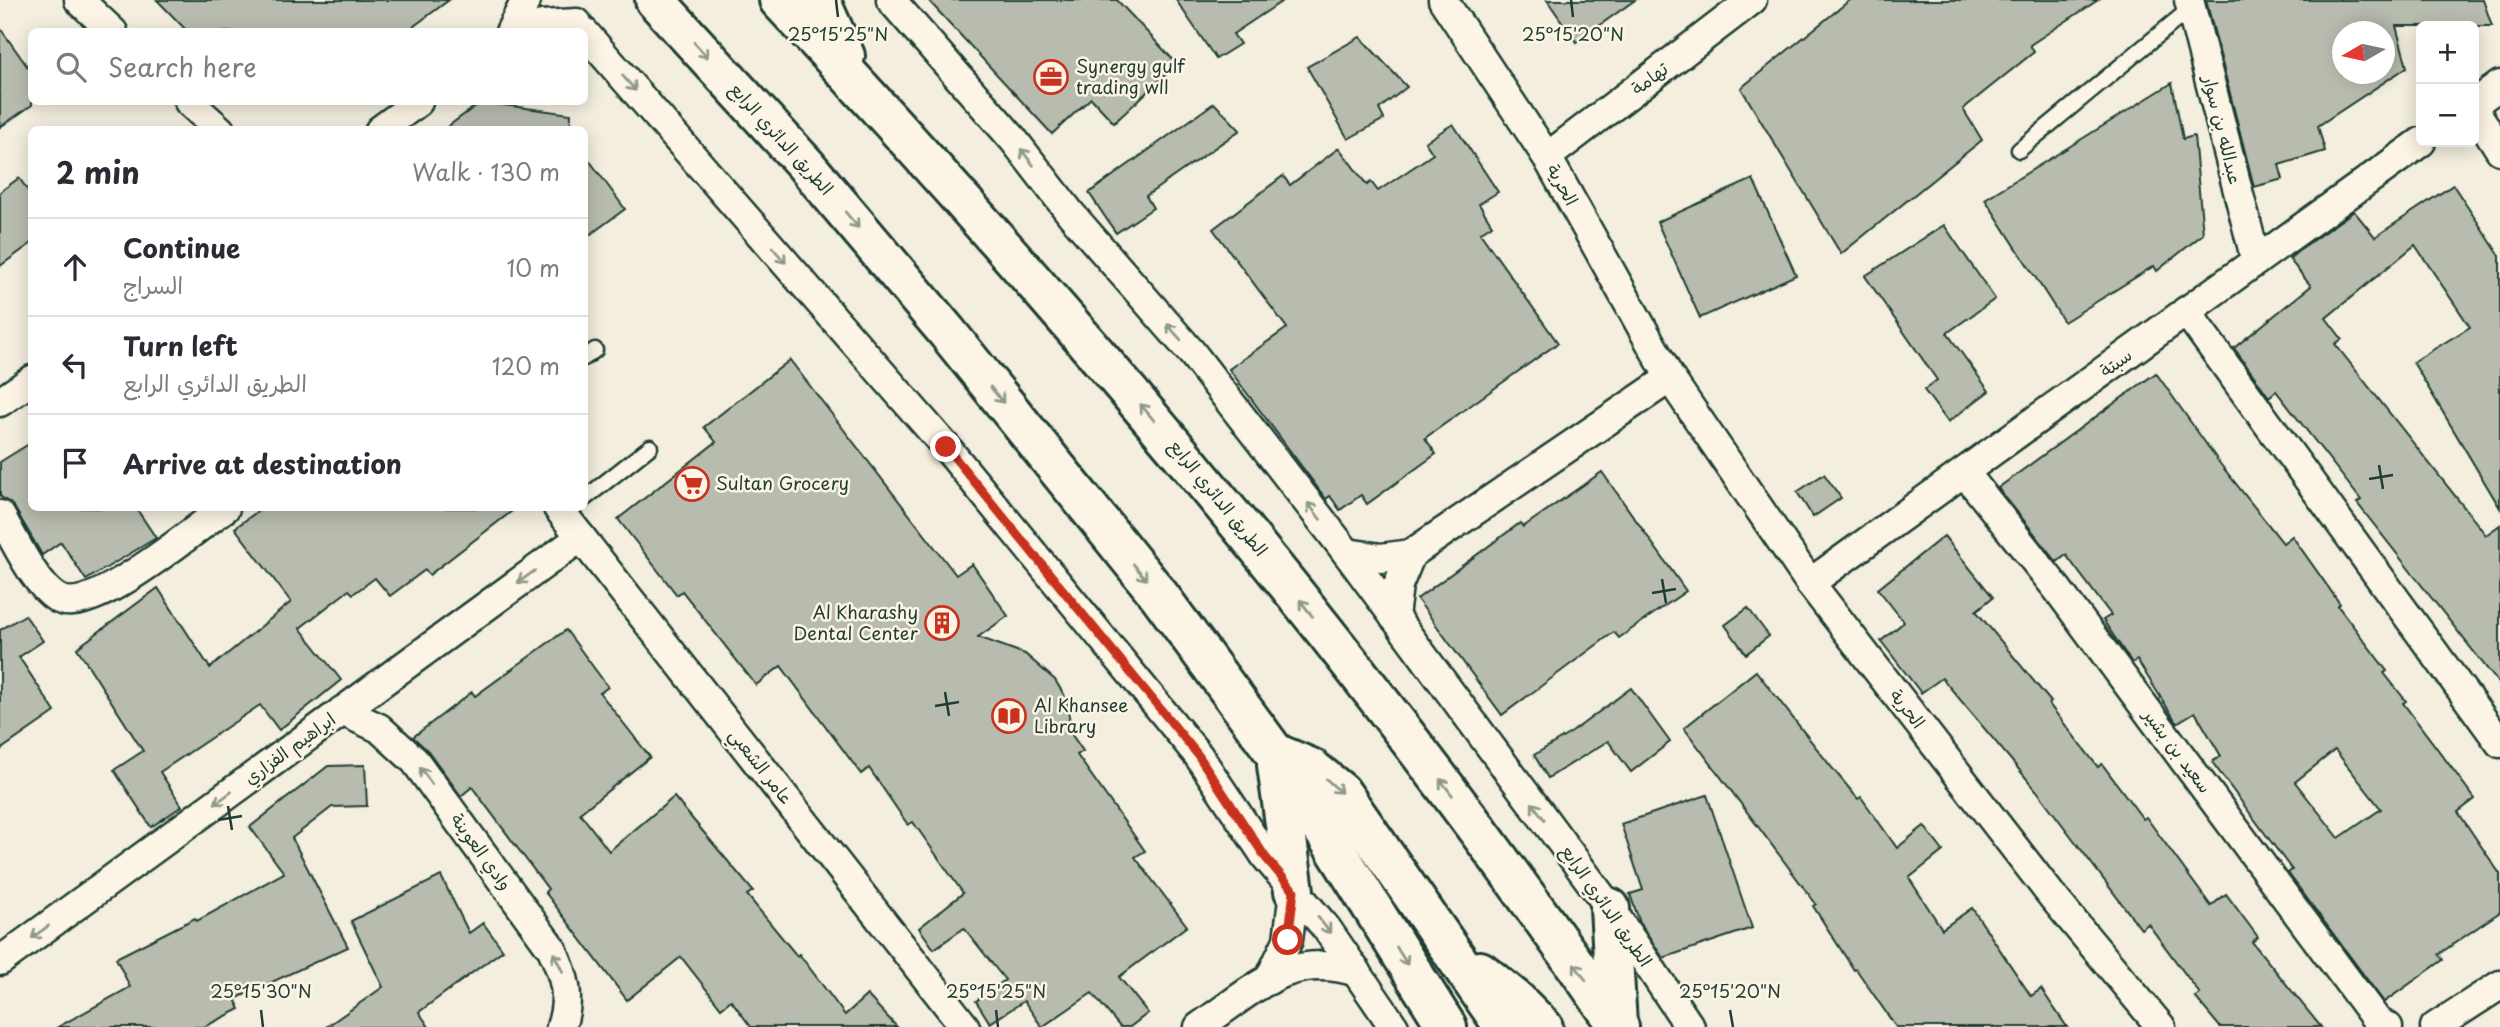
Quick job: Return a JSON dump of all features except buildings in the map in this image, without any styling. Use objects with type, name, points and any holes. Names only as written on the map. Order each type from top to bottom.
[{"type":"main road","name":"الطريق الدائري الرابع","points":[[655,0],[805,164],[947,332],[1159,595],[1275,753],[1447,1027]]},
{"type":"main road","name":"الطريق الدائري الرابع","points":[[779,0],[1068,317],[1223,504],[1455,799],[1618,1025]]},
{"type":"main road","points":[[820,0],[858,84]]},
{"type":"main road","points":[[1275,753],[1294,891]]},
{"type":"main road","points":[[1275,753],[1311,768],[1341,792],[1504,1027]]},
{"type":"main road","points":[[1610,908],[1618,1025]]},
{"type":"main road","points":[[1458,957],[1494,981],[1543,1027]]},
{"type":"street","points":[[79,0],[109,28]]},
{"type":"street","points":[[515,28],[526,0]]},
{"type":"street","points":[[556,0],[581,28]]},
{"type":"street","name":"الطريق الدائري الرابع","points":[[891,0],[1013,139],[1071,214],[1192,353],[1347,553],[1610,908],[1690,1027]]},
{"type":"street","name":"الحرية","points":[[1443,0],[1547,158],[1670,378],[1810,583],[2052,896],[2161,1027]]},
{"type":"street","name":"عبدالله بن سوار","points":[[2190,4],[2256,261]]},
{"type":"street","name":"تهامة","points":[[1547,158],[1736,5]]},
{"type":"street","points":[[528,28],[542,24],[574,28]]},
{"type":"street","points":[[588,36],[946,447],[1198,755],[1266,858],[1327,929],[1394,1027]]},
{"type":"street","points":[[2479,102],[2500,85]]},
{"type":"street","points":[[192,105],[216,126]]},
{"type":"street","points":[[385,126],[414,105]]},
{"type":"street","points":[[2479,114],[2500,150]]},
{"type":"street","name":"سبتة","points":[[1810,583],[2416,146]]},
{"type":"street","points":[[2186,311],[2500,743]]},
{"type":"street","points":[[1347,553],[1381,558],[1412,554],[1670,378]]},
{"type":"street","points":[[0,402],[28,383]]},
{"type":"street","name":"سعيد بن بشير","points":[[1965,473],[2058,590],[2378,1023],[2388,1027]]},
{"type":"street","points":[[0,515],[44,588],[58,599],[73,603],[109,590],[221,511]]},
{"type":"street","name":"ابراهيم الفزاري","points":[[0,961],[342,711],[572,513]]},
{"type":"street","name":"عامر الشعبي","points":[[572,513],[965,1027]]},
{"type":"street","points":[[1394,617],[1398,585],[1412,554]]},
{"type":"street","name":"وادي العوينة","points":[[342,711],[379,728],[415,761],[552,949],[565,977],[567,1007],[561,1027]]},
{"type":"street","points":[[1269,980],[1288,940],[1294,891]]},
{"type":"street","points":[[1199,1027],[1290,969],[1312,964],[1335,965],[1357,972]]},
{"type":"street","points":[[2435,1027],[2500,985]]},
{"type":"lane","points":[[2019,150],[2190,4]]},
{"type":"lane","points":[[588,499],[650,447]]},
{"type":"place","name":"Synergy gulf trading wll","points":[[1051,77]]},
{"type":"place","name":"Sultan Grocery","points":[[692,484]]},
{"type":"place","name":"Al Kharashy Dental Center","points":[[942,623]]},
{"type":"place","name":"Al Khansee Library","points":[[1009,716]]},
{"type":"route","points":[[946,447],[1198,755],[1266,858],[1294,891],[1293,917],[1288,940]]}]
